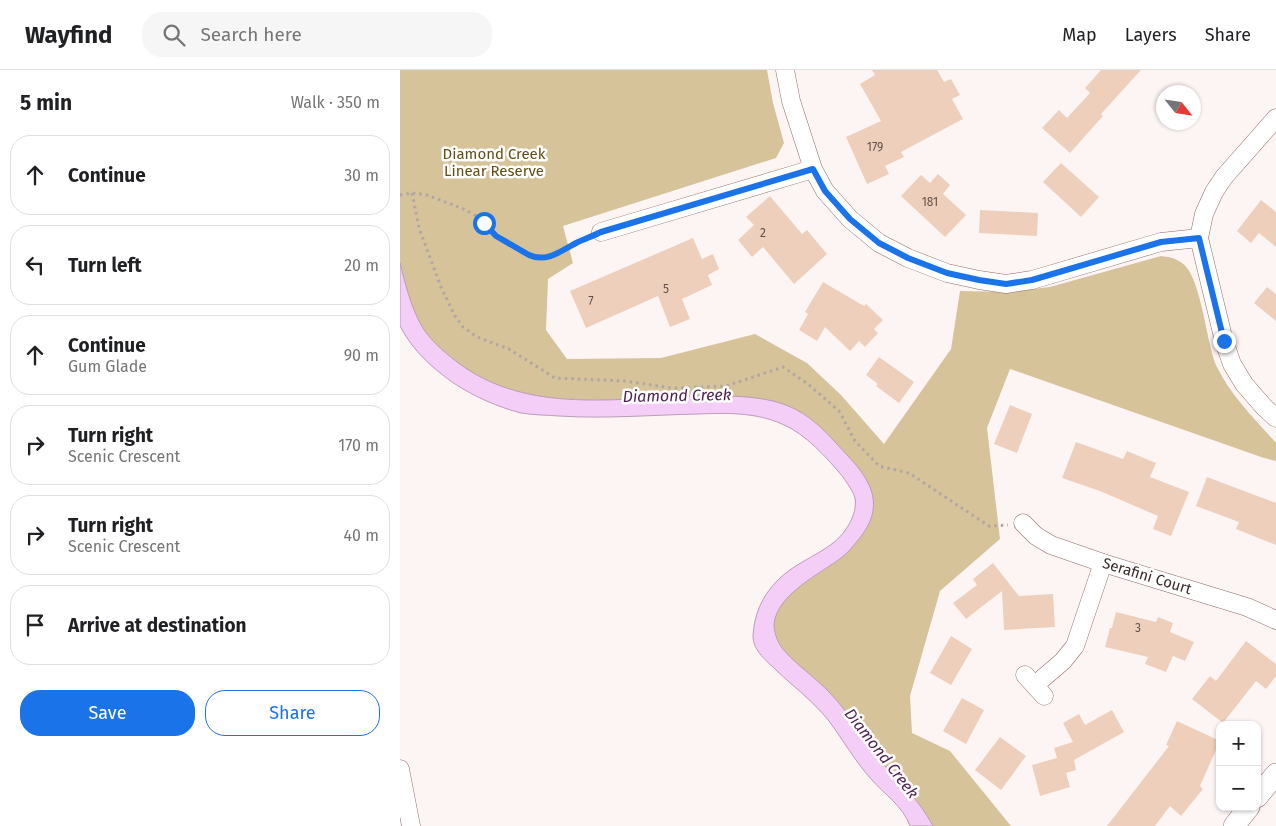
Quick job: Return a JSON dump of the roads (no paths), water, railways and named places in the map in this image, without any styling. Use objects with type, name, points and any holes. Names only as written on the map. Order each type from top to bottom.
[{"type":"street","points":[[785,70],[791,101],[813,169],[825,191],[850,219],[879,243],[908,258],[947,273],[1006,284],[1032,280],[1161,242],[1199,238]]},
{"type":"street","points":[[1276,118],[1224,177],[1214,192],[1204,214],[1199,238],[1224,341],[1232,364],[1244,384],[1276,418]]},
{"type":"street","points":[[601,232],[813,169]]},
{"type":"street","name":"Serafini Court","points":[[1024,523],[1043,541],[1103,563],[1247,607],[1276,620]]},
{"type":"street","points":[[1035,686],[1063,661],[1075,646],[1103,563]]},
{"type":"street","points":[[400,769],[411,826]]},
{"type":"street","points":[[1261,792],[1276,774]]},
{"type":"street","points":[[1234,826],[1246,811]]},
{"type":"park label","name":"Diamond Creek Linear Reserve","points":[[494,162]]},
{"type":"water label","name":"Diamond Creek","points":[[677,395]]},
{"type":"water label","name":"Diamond Creek","points":[[882,753]]}]
